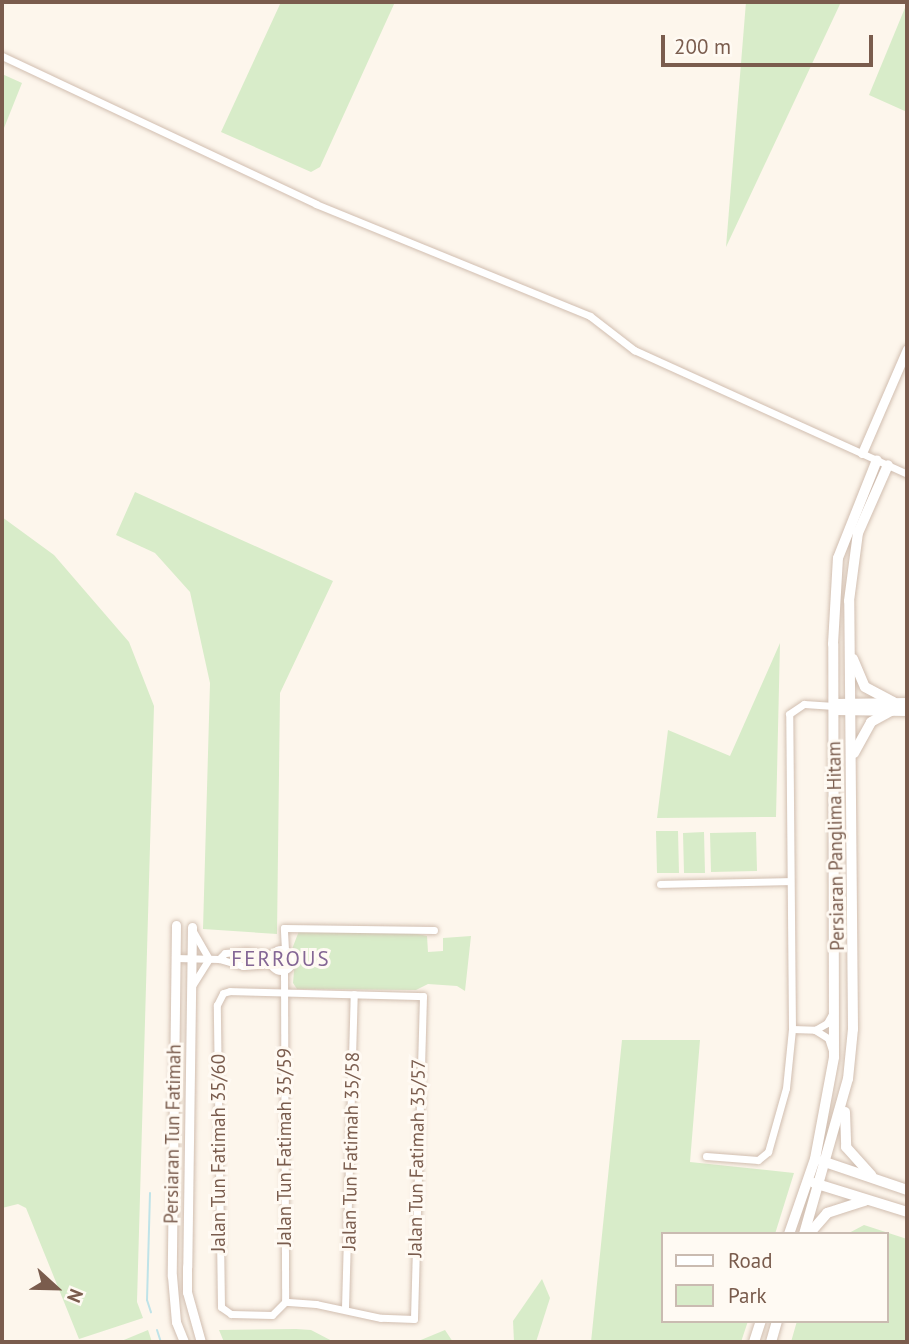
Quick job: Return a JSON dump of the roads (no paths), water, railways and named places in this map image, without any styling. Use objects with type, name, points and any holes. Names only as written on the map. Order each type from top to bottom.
[{"type":"main road","name":"Persiaran Panglima Hitam","points":[[790,1232],[815,1159],[834,1057],[837,1000],[834,706],[838,558],[877,460]]},
{"type":"main road","name":"Persiaran Panglima Hitam","points":[[820,1184],[846,1095],[853,1029],[850,645],[853,555],[888,465]]},
{"type":"main road","points":[[850,645],[865,687],[892,707],[871,722],[858,738],[851,766]]},
{"type":"main road","points":[[846,1095],[846,1147],[877,1180]]},
{"type":"main road","points":[[815,1159],[907,1190]]},
{"type":"main road","points":[[807,1180],[907,1212]]},
{"type":"main road","points":[[807,1232],[820,1184]]},
{"type":"main road","points":[[808,1232],[827,1213],[869,1200]]},
{"type":"main road","points":[[754,1342],[760,1323]]},
{"type":"main road","points":[[771,1342],[776,1323]]},
{"type":"street","points":[[2,56],[316,204],[590,316],[634,350],[907,474]]},
{"type":"street","points":[[862,453],[907,349]]},
{"type":"street","points":[[892,707],[907,702]]},
{"type":"street","points":[[706,1156],[758,1160],[768,1152],[786,1088],[792,1029],[789,715],[804,704],[892,707],[907,711]]},
{"type":"street","points":[[660,884],[790,881]]},
{"type":"street","name":"Persiaran Tun Fatimah","points":[[176,925],[172,1276],[176,1322],[184,1342]]},
{"type":"street","points":[[192,927],[209,958]]},
{"type":"street","name":"Persiaran Tun Fatimah","points":[[192,927],[187,1292],[201,1342]]},
{"type":"street","points":[[219,959],[225,953],[246,951],[272,954],[285,950],[284,928],[434,930]]},
{"type":"street","name":"Jalan Tun Fatimah 35/59","points":[[285,950],[292,960],[284,970],[285,1302]]},
{"type":"street","points":[[271,964],[272,954]]},
{"type":"street","points":[[176,958],[219,959],[243,966],[271,964],[284,970]]},
{"type":"street","points":[[191,989],[209,958]]},
{"type":"street","name":"Jalan Tun Fatimah 35/60","points":[[285,992],[230,991],[218,999],[220,1307],[231,1314],[272,1315],[285,1302]]},
{"type":"street","points":[[285,992],[354,994]]},
{"type":"street","name":"Jalan Tun Fatimah 35/57","points":[[345,1308],[381,1318],[414,1319],[423,996],[354,994]]},
{"type":"street","name":"Jalan Tun Fatimah 35/58","points":[[345,1308],[354,994]]},
{"type":"street","points":[[815,1030],[827,1023],[837,1000]]},
{"type":"street","points":[[792,1029],[815,1030],[828,1038],[834,1057]]},
{"type":"street","points":[[285,1302],[345,1308]]},
{"type":"waterway","points":[[150,1193],[147,1300],[151,1312]]},
{"type":"waterway","points":[[157,1330],[161,1342]]},
{"type":"district","name":"FERROUS","points":[[281,959]]}]
